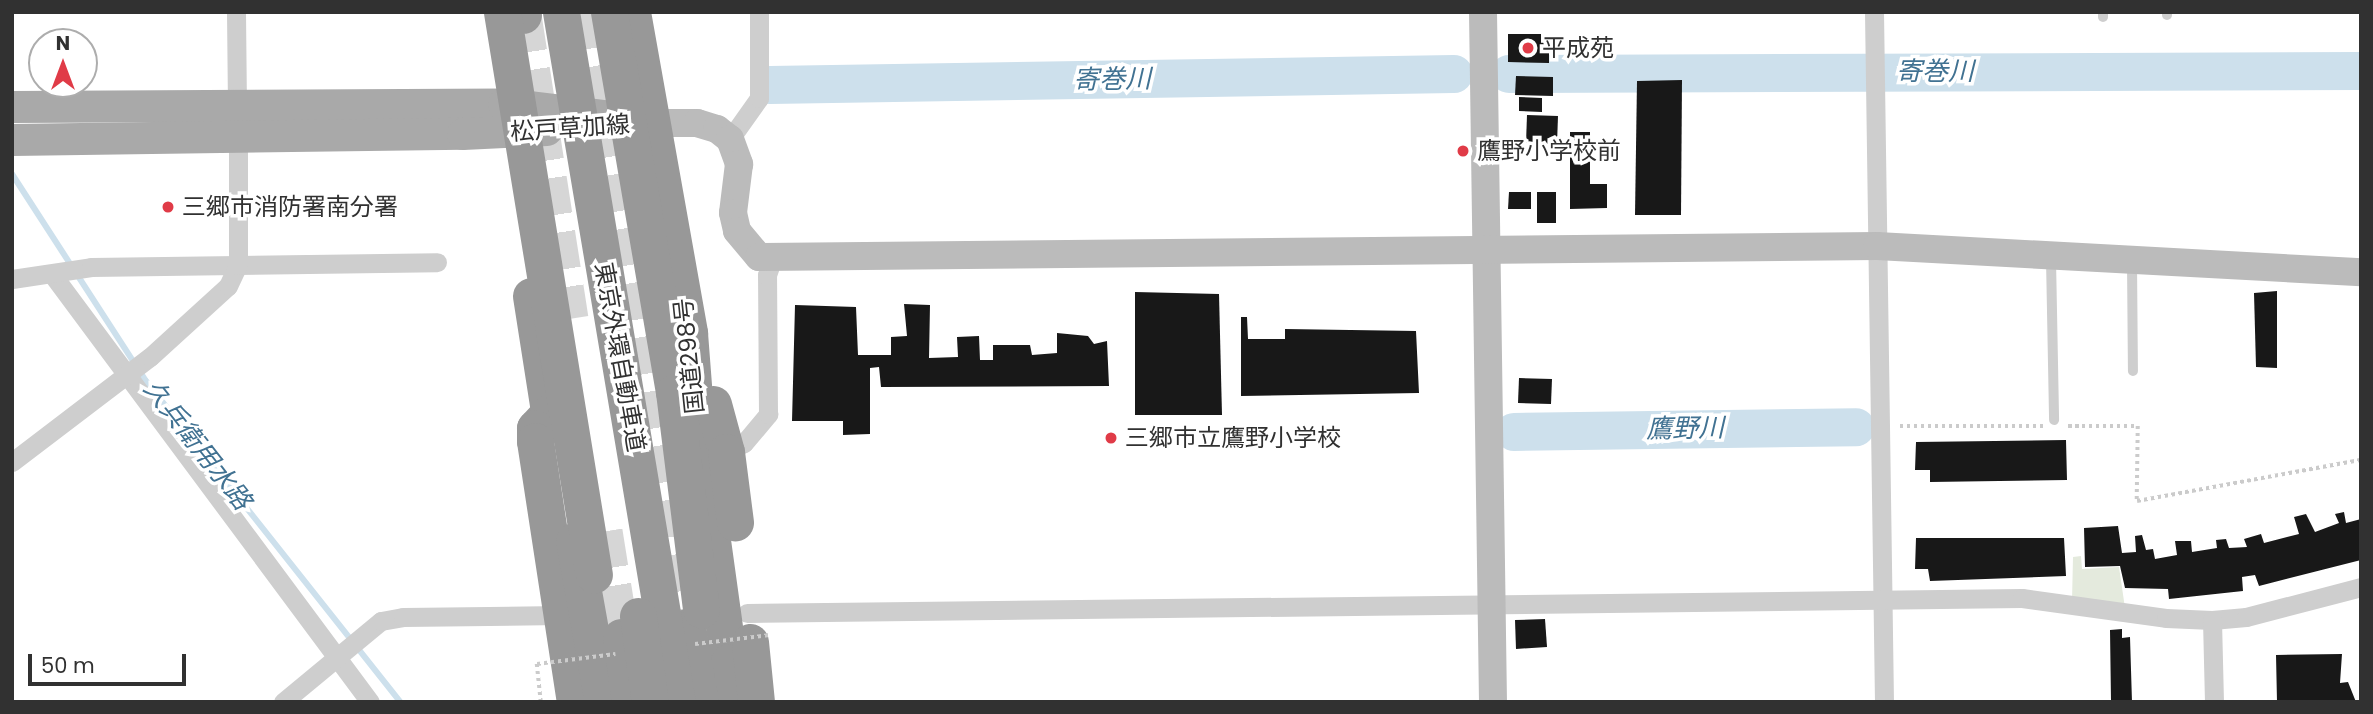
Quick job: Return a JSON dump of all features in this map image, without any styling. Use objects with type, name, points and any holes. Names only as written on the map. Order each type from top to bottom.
[{"type":"highway","name":"東京外環自動車道","points":[[561,12],[677,702]]},
{"type":"highway","points":[[609,12],[674,392],[700,702]]},
{"type":"highway","name":"国道298号","points":[[632,12],[689,333],[696,425],[729,662],[729,702]]},
{"type":"highway","name":"東京外環自動車道","points":[[515,13],[650,702]]},
{"type":"highway","points":[[515,13],[506,118],[550,412],[602,698]]},
{"type":"highway","points":[[515,13],[594,575],[602,698]]},
{"type":"highway","points":[[689,333],[726,452],[756,702]]},
{"type":"highway","points":[[550,412],[535,428],[535,441],[561,615],[602,698]]},
{"type":"highway","points":[[694,618],[717,702]]},
{"type":"highway","points":[[602,698],[621,637]]},
{"type":"main road","name":"松戸草加線","points":[[12,107],[237,121]]},
{"type":"main road","name":"松戸草加線","points":[[12,140],[237,121],[506,118],[653,122]]},
{"type":"street","points":[[12,462],[150,357],[229,286],[238,265],[236,12]]},
{"type":"street","points":[[730,139],[759,98],[759,12]]},
{"type":"street","points":[[1483,12],[1493,702]]},
{"type":"street","points":[[1874,12],[1884,702]]},
{"type":"street","points":[[653,122],[697,122],[717,129],[730,139],[739,164],[733,213],[737,232],[760,257],[1877,246],[2361,272]]},
{"type":"street","points":[[726,452],[744,443],[768,414],[766,275],[773,258]]},
{"type":"street","points":[[12,279],[90,267],[437,262]]},
{"type":"street","points":[[57,273],[127,374],[334,657],[370,702]]},
{"type":"street","points":[[747,613],[2022,598],[2166,618],[2212,620],[2246,617],[2361,587]]},
{"type":"street","points":[[283,702],[334,657],[381,621],[402,617],[561,615]]},
{"type":"street","points":[[2212,620],[2214,702]]},
{"type":"lane","points":[[2051,255],[2054,420]]},
{"type":"lane","points":[[2132,259],[2133,372]]},
{"type":"path","points":[[1879,426],[2138,426],[2137,501],[2361,460]]},
{"type":"path","points":[[537,664],[541,702]]},
{"type":"shaded area","points":[[2081,556],[2082,569],[2119,567],[2125,608],[2072,601],[2073,557]]},
{"type":"building","points":[[1508,34],[1549,34],[1549,63],[1508,62]]},
{"type":"building","points":[[1516,76],[1553,77],[1553,96],[1515,95]]},
{"type":"building","points":[[1682,80],[1681,215],[1635,215],[1637,81]]},
{"type":"building","points":[[1519,97],[1542,98],[1542,112],[1519,111]]},
{"type":"building","points":[[1527,115],[1558,116],[1557,144],[1526,143]]},
{"type":"building","points":[[1570,132],[1590,132],[1590,184],[1607,184],[1607,208],[1570,209]]},
{"type":"building","points":[[1509,192],[1531,192],[1531,209],[1508,209]]},
{"type":"building","points":[[1537,192],[1556,192],[1556,223],[1537,223]]},
{"type":"building","points":[[2277,291],[2277,368],[2256,367],[2254,293]]},
{"type":"building","points":[[1135,292],[1219,294],[1222,415],[1135,415]]},
{"type":"building","points":[[904,304],[930,305],[929,358],[958,357],[957,337],[979,336],[980,360],[993,360],[993,345],[1030,345],[1032,355],[1057,353],[1057,333],[1088,336],[1094,344],[1107,341],[1109,386],[881,387],[879,367],[870,368],[870,434],[843,435],[843,421],[792,421],[795,305],[856,307],[858,355],[891,355],[891,337],[907,336]]},
{"type":"building","points":[[1241,317],[1247,317],[1248,339],[1285,339],[1285,329],[1416,331],[1419,393],[1241,396]]},
{"type":"building","points":[[1519,378],[1552,379],[1551,404],[1518,403]]},
{"type":"building","points":[[2066,440],[2067,480],[1930,482],[1930,470],[1915,470],[1916,442]]},
{"type":"building","points":[[2344,512],[2346,523],[2361,519],[2361,560],[2259,586],[2255,575],[2242,577],[2243,591],[2169,599],[2168,589],[2125,588],[2120,566],[2085,567],[2084,528],[2118,526],[2122,553],[2136,552],[2135,536],[2142,535],[2146,550],[2153,549],[2155,559],[2177,555],[2175,541],[2191,541],[2192,552],[2217,548],[2216,540],[2226,539],[2229,548],[2247,547],[2244,539],[2261,534],[2264,543],[2299,534],[2294,517],[2306,514],[2315,532],[2339,523],[2335,514]]},
{"type":"building","points":[[1916,538],[2064,538],[2066,576],[1930,581],[1928,569],[1915,569]]},
{"type":"building","points":[[1545,619],[1547,647],[1516,649],[1515,620]]},
{"type":"building","points":[[2122,629],[2122,638],[2130,637],[2132,702],[2111,702],[2110,630]]},
{"type":"building","points":[[2342,654],[2340,683],[2348,682],[2356,702],[2277,702],[2276,655]]},
{"type":"waterway","name":"寄巻川","points":[[1509,74],[2361,71]]},
{"type":"waterway","name":"寄巻川","points":[[770,85],[1454,74]]},
{"type":"waterway","name":"久兵衛用水路","points":[[12,174],[146,381],[400,702]]},
{"type":"waterway","name":"鷹野川","points":[[1514,432],[1856,427]]},
{"type":"tunnel","points":[[582,12],[687,625]]},
{"type":"tunnel","points":[[523,15],[570,318]]},
{"type":"tunnel","points":[[604,531],[621,637]]},
{"type":"place","name":"平成苑","points":[[1528,48]]},
{"type":"place","name":"鷹野小学校前","points":[[1463,151]]},
{"type":"place","name":"三郷市消防署南分署","points":[[168,207]]},
{"type":"place","name":"三郷市立鷹野小学校","points":[[1111,438]]}]
